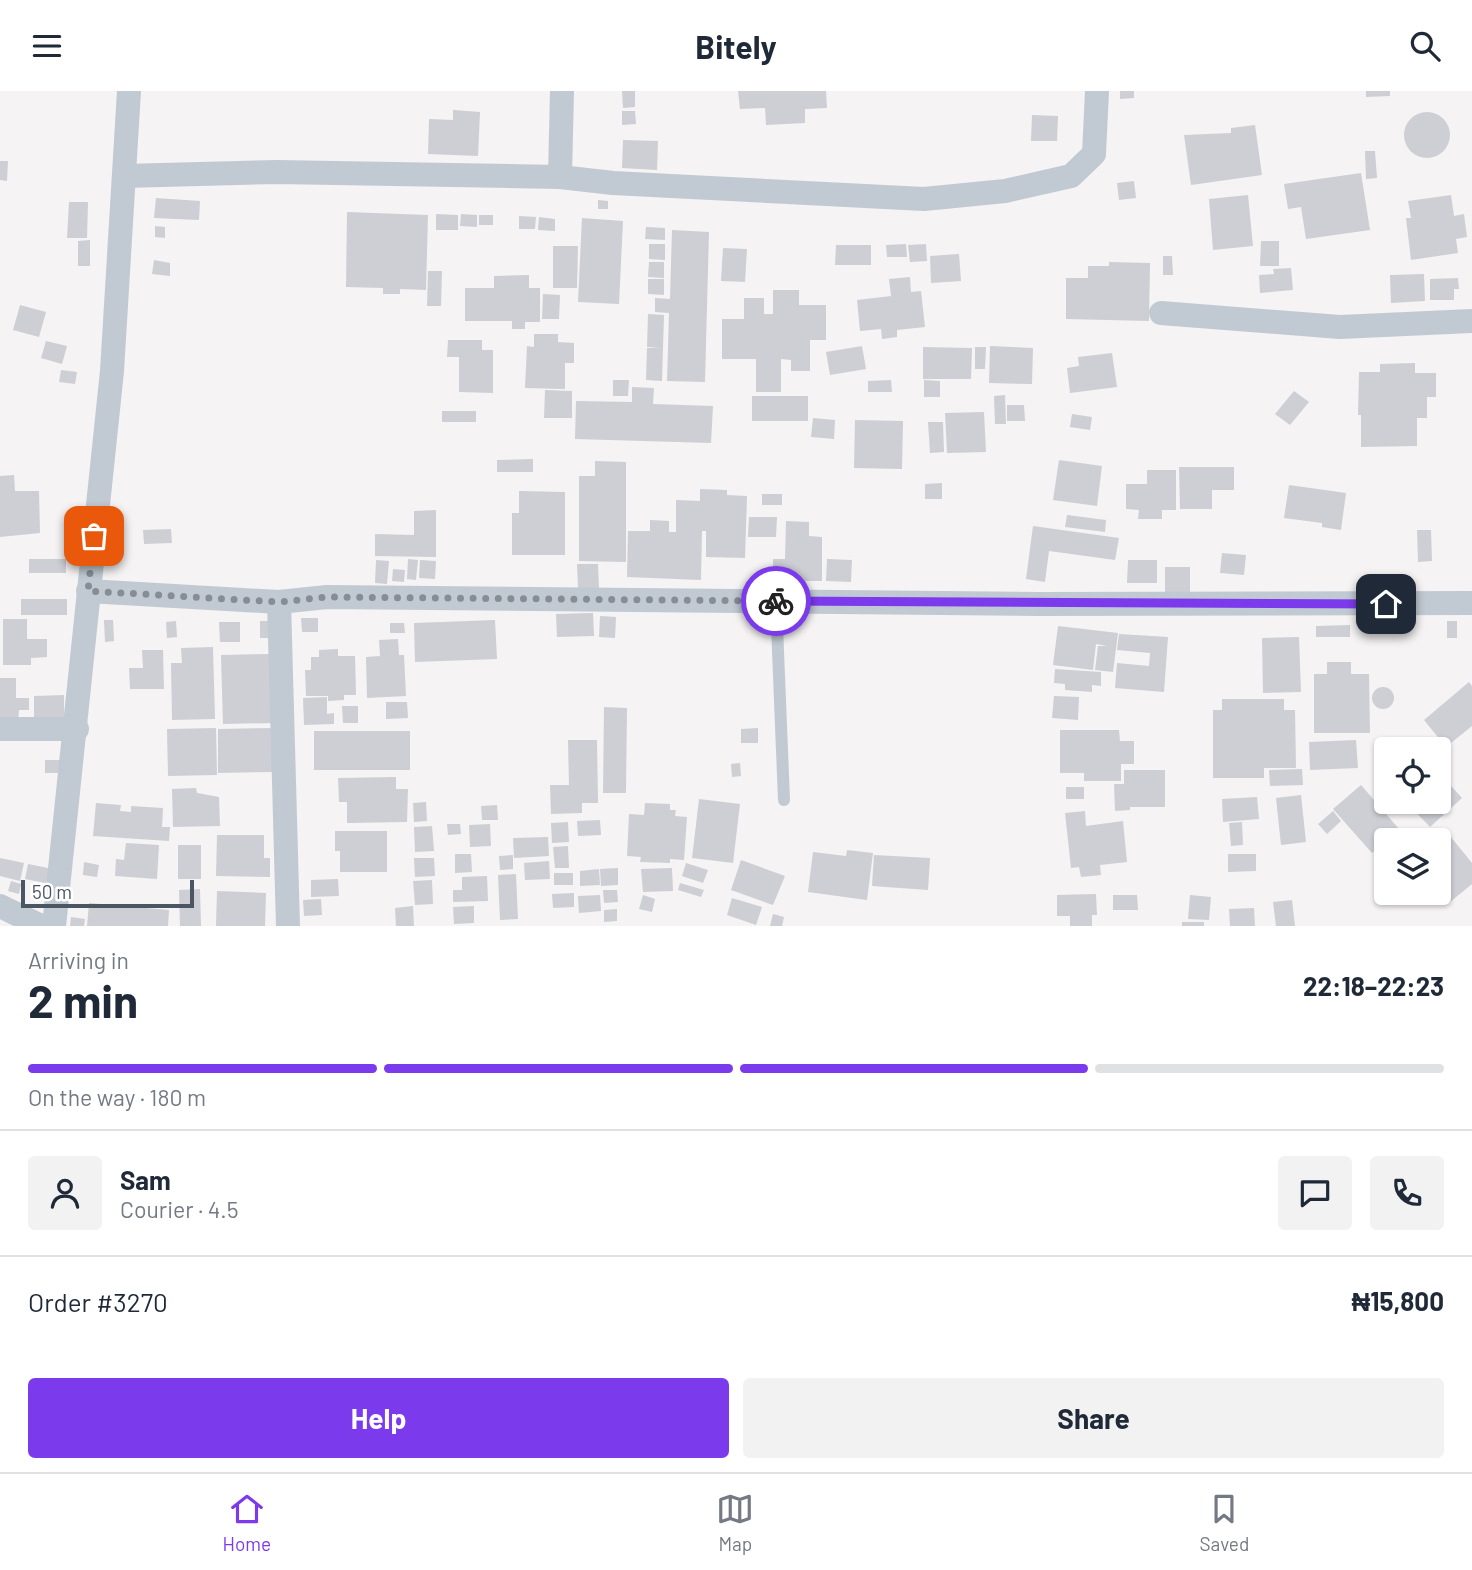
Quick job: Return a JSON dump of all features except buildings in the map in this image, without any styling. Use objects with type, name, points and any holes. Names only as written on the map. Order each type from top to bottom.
[{"type":"street","points":[[54,926],[77,729],[88,591],[112,371],[129,91]]},
{"type":"street","points":[[560,177],[562,91]]},
{"type":"street","points":[[124,177],[277,172],[560,177],[613,183],[924,199],[1005,191],[1071,176],[1094,154],[1097,91]]},
{"type":"street","points":[[1161,313],[1340,327],[1472,321]]},
{"type":"street","points":[[88,591],[279,602],[327,597],[1472,603]]},
{"type":"street","points":[[279,602],[288,926]]},
{"type":"street","points":[[0,729],[77,729]]},
{"type":"street","points":[[0,906],[41,926]]},
{"type":"lane","points":[[776,601],[784,800]]},
{"type":"way so far","points":[[94,536],[88,591],[279,602],[327,597],[776,601]]},
{"type":"route","points":[[776,601],[1386,604]]}]
